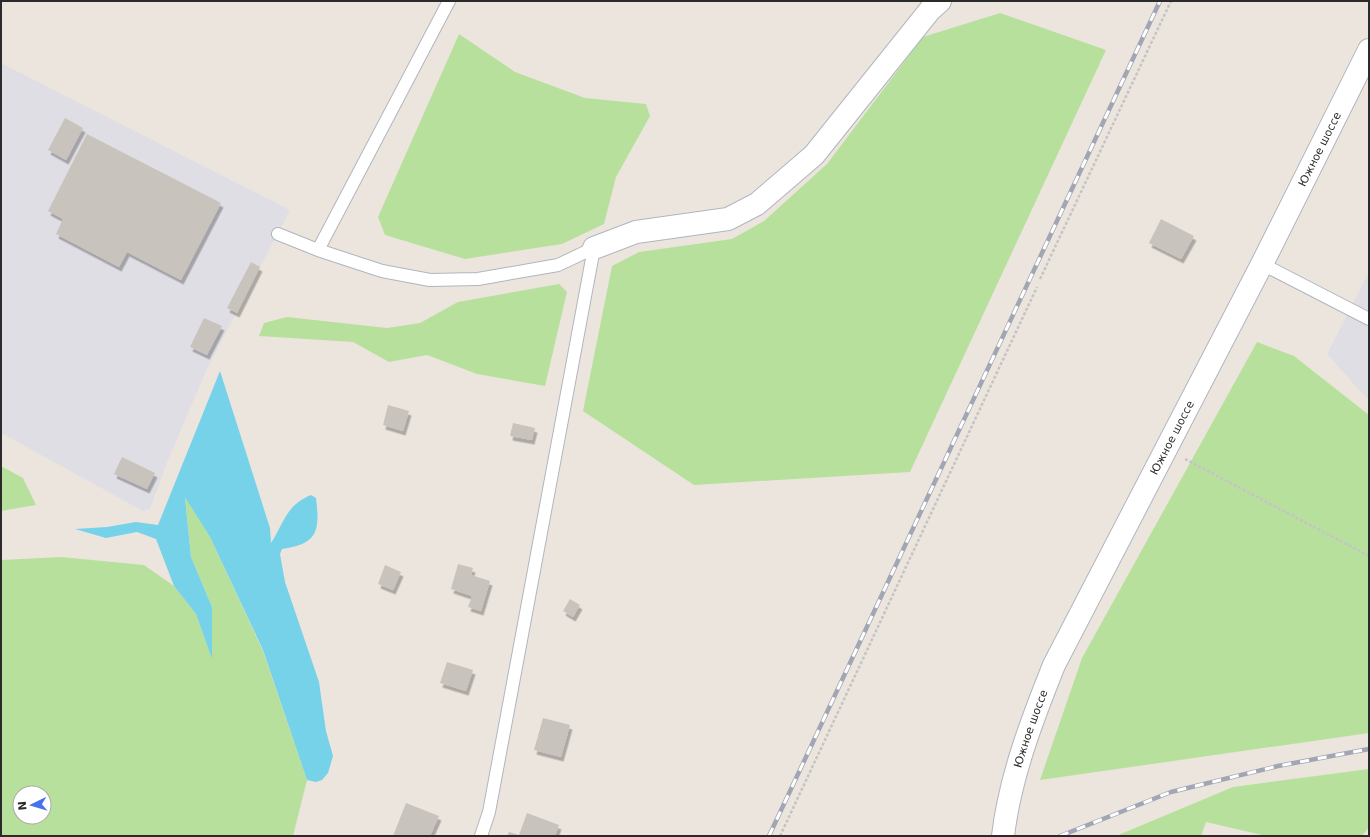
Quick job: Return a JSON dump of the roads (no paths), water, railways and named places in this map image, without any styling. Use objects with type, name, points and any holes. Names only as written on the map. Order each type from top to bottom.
[{"type":"street","points":[[594,248],[636,232],[728,219],[757,204],[814,154],[930,10],[940,1]]},
{"type":"street","name":"Южное шоссе","points":[[1003,836],[1005,816],[1027,735],[1054,665],[1262,264],[1369,50]]},
{"type":"lane","points":[[318,250],[449,1]]},
{"type":"lane","points":[[278,234],[318,250],[382,271],[430,280],[478,280],[558,265],[594,248]]},
{"type":"lane","points":[[481,836],[490,804],[594,248]]},
{"type":"lane","points":[[1262,264],[1369,319]]},
{"type":"water","points":[[220,371],[270,528],[271,543],[286,515],[296,504],[311,495],[316,498],[317,519],[314,534],[303,544],[282,549],[280,554],[285,582],[319,682],[326,731],[333,756],[328,773],[322,780],[316,782],[307,780],[263,650],[210,537],[185,497],[191,557],[212,607],[212,659],[196,614],[174,586],[156,539],[137,532],[106,538],[75,529],[107,527],[136,522],[158,525]]},
{"type":"railway","points":[[769,836],[1160,1]]},
{"type":"railway","points":[[1060,836],[1171,792],[1278,766],[1369,749]]}]
